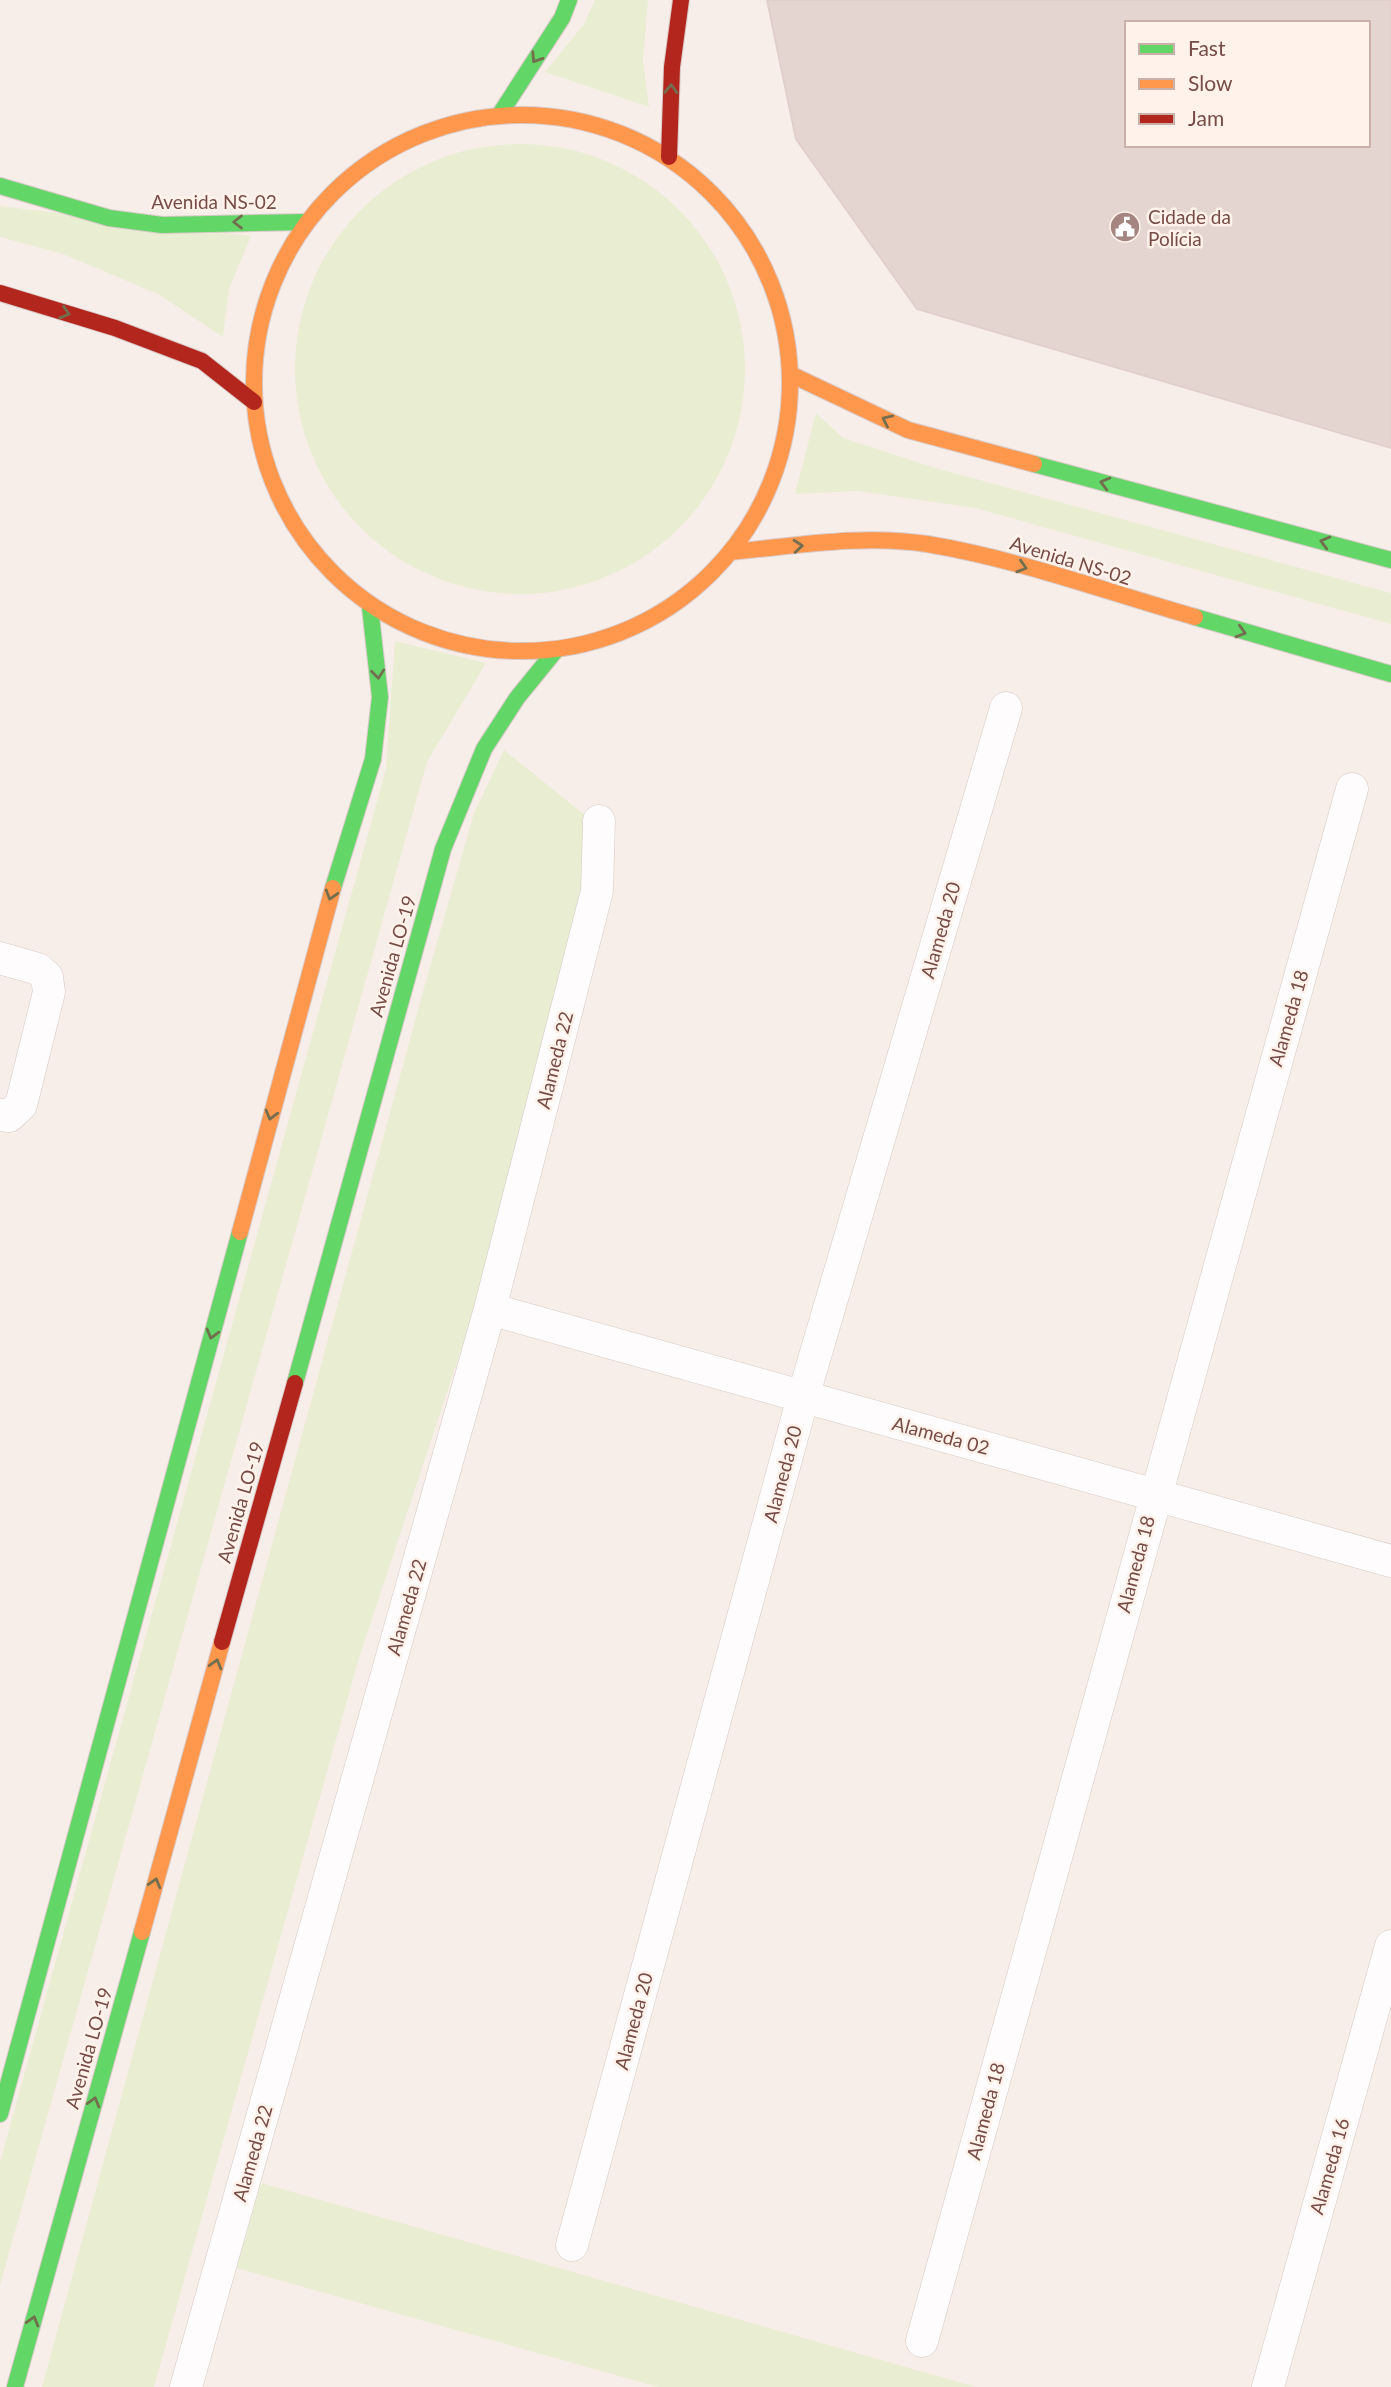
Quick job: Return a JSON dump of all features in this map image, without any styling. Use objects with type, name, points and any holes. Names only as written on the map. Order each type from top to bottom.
[{"type":"main road","points":[[500,114],[562,18],[569,0]]},
{"type":"main road","points":[[669,157],[672,66],[681,0]]},
{"type":"main road","points":[[500,114],[559,116],[594,124],[617,130],[669,157],[732,215],[758,255],[774,290],[790,374],[784,437],[764,498],[730,552],[689,593],[653,615],[605,639],[556,650],[507,653],[459,646],[412,630],[370,607],[319,553],[268,466],[254,402],[257,338],[275,277],[307,222],[345,180],[392,147],[444,125],[500,114]]},
{"type":"main road","name":"Avenida NS-02","points":[[0,186],[109,218],[162,225],[307,222]]},
{"type":"main road","points":[[0,293],[115,328],[202,361],[254,402]]},
{"type":"main road","points":[[790,374],[908,430],[1391,560]]},
{"type":"main road","name":"Avenida NS-02","points":[[730,552],[862,540],[926,544],[1002,561],[1391,674]]},
{"type":"main road","points":[[0,2114],[333,889],[373,759],[380,697],[370,607]]},
{"type":"main road","name":"Avenida LO-19","points":[[15,2387],[443,849],[484,749],[517,698],[556,650]]},
{"type":"street","name":"Alameda 20","points":[[572,2245],[803,1397],[1006,708]]},
{"type":"street","name":"Alameda 18","points":[[922,2341],[1154,1493],[1352,789]]},
{"type":"street","name":"Alameda 22","points":[[186,2387],[490,1309],[597,891],[599,821]]},
{"type":"street","points":[[0,958],[38,970],[47,977],[49,992],[21,1105],[9,1116],[0,1115]]},
{"type":"street","name":"Alameda 02","points":[[490,1309],[1391,1561]]},
{"type":"street","name":"Alameda 16","points":[[1268,2387],[1391,1945]]},
{"type":"green space","points":[[595,0],[648,0],[643,61],[649,107],[545,72],[584,24]]},
{"type":"green space","points":[[520,144],[564,148],[606,161],[645,182],[679,210],[707,244],[728,283],[741,325],[745,369],[741,413],[728,455],[707,494],[679,528],[645,556],[606,577],[564,590],[520,594],[476,590],[434,577],[395,556],[361,528],[333,494],[312,455],[299,413],[295,369],[299,325],[312,283],[333,244],[361,210],[395,182],[434,161],[476,148]]},
{"type":"green space","points":[[0,206],[251,236],[229,289],[223,337],[158,294],[63,254],[0,237]]},
{"type":"green space","points":[[816,413],[843,438],[929,466],[1391,593],[1391,624],[975,508],[858,491],[795,494]]},
{"type":"green space","points":[[395,641],[486,663],[427,762],[0,2285],[0,2162],[386,769]]},
{"type":"green space","points":[[504,750],[586,816],[586,892],[478,1299],[359,1658],[154,2387],[42,2387],[424,988],[474,813]]},
{"type":"green space","points":[[261,2183],[976,2387],[658,2387],[236,2268]]},
{"type":"building","name":"Cidade da Polícia","points":[[767,0],[1391,0],[1391,448],[917,309],[796,139]]},
{"type":"traffic: fast","points":[[500,114],[562,18],[569,0]]},
{"type":"traffic: fast","points":[[0,186],[109,218],[162,225],[307,222]]},
{"type":"traffic: fast","points":[[1034,464],[1391,560]]},
{"type":"traffic: fast","points":[[333,888],[373,759],[380,697],[370,607]]},
{"type":"traffic: fast","points":[[1195,617],[1391,674]]},
{"type":"traffic: fast","points":[[295,1383],[443,849],[484,749],[517,698],[556,650]]},
{"type":"traffic: fast","points":[[0,2114],[240,1232]]},
{"type":"traffic: fast","points":[[15,2387],[142,1932]]},
{"type":"traffic: slow","points":[[522,115],[574,121],[624,136],[671,161],[711,194],[744,234],[769,281],[784,331],[790,383],[784,435],[769,485],[744,532],[711,572],[671,605],[624,630],[574,645],[522,651],[470,645],[420,630],[373,605],[333,572],[300,532],[275,485],[260,435],[254,383],[260,331],[275,281],[300,234],[333,194],[373,161],[420,136],[470,121],[522,115]]},
{"type":"traffic: slow","points":[[790,374],[908,430],[1034,464]]},
{"type":"traffic: slow","points":[[730,552],[853,541],[927,544],[1029,567],[1195,617]]},
{"type":"traffic: slow","points":[[240,1232],[333,888]]},
{"type":"traffic: slow","points":[[142,1932],[222,1642]]},
{"type":"traffic: jam","points":[[669,157],[672,67],[681,0]]},
{"type":"traffic: jam","points":[[0,293],[115,328],[202,361],[254,402]]},
{"type":"traffic: jam","points":[[222,1642],[295,1383]]},
{"type":"place","name":"Cidade da Polícia","points":[[1125,227]]}]
